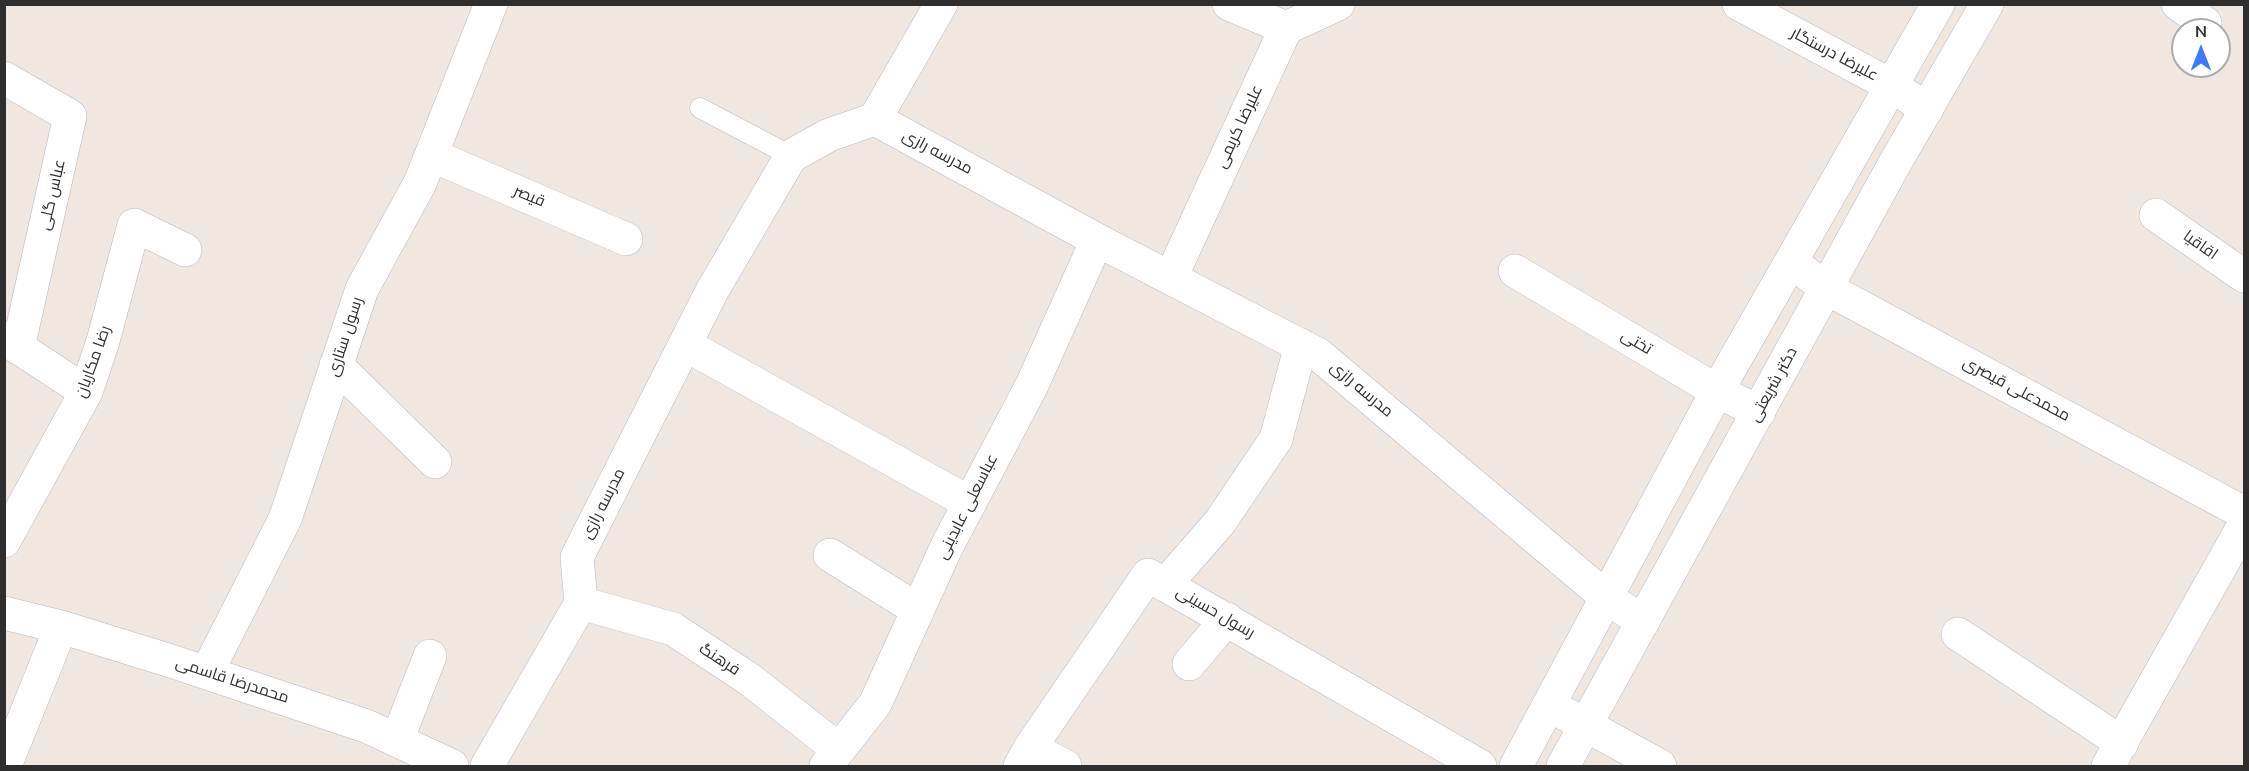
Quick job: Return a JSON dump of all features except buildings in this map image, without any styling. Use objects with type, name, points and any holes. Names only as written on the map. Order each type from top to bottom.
[{"type":"street","name":"رسول ستاری","points":[[207,672],[285,519],[362,289],[420,183],[491,4]]},
{"type":"street","points":[[791,156],[829,135],[875,119],[940,4]]},
{"type":"street","points":[[1229,4],[1286,28],[1338,4]]},
{"type":"street","name":"علیرضا درستگار","points":[[1739,4],[1892,86],[1927,109]]},
{"type":"street","points":[[1516,766],[1717,391],[1938,4]]},
{"type":"street","name":"دکتر شریعتی","points":[[1563,766],[1826,288],[1987,4]]},
{"type":"street","points":[[2178,4],[2198,18]]},
{"type":"street","name":"علیرضا کریمی","points":[[1171,277],[1286,28]]},
{"type":"street","name":"عباس گلی","points":[[4,78],[70,116],[11,343]]},
{"type":"street","name":"مدرسه رازی","points":[[875,119],[1097,240],[1319,355],[1606,597],[1643,622]]},
{"type":"street","name":"قیصر","points":[[431,154],[626,238]]},
{"type":"street","name":"مدرسه رازی","points":[[581,603],[577,557],[712,291],[791,156]]},
{"type":"street","name":"اقاقیا","points":[[2156,215],[2244,276]]},
{"type":"street","name":"رضا مکاریان","points":[[4,542],[86,392],[103,341],[134,225],[185,250]]},
{"type":"street","name":"عباسعلی عابدینی","points":[[833,758],[875,704],[970,503],[1032,385],[1097,240]]},
{"type":"street","name":"محمدعلی قیصری","points":[[1791,262],[1826,288],[2244,513]]},
{"type":"street","name":"تختی","points":[[1515,271],[1717,391],[1759,412]]},
{"type":"street","points":[[11,343],[86,392]]},
{"type":"street","points":[[686,345],[970,503]]},
{"type":"street","points":[[1165,585],[1220,522],[1276,439],[1301,345]]},
{"type":"street","points":[[336,365],[435,462]]},
{"type":"street","points":[[1958,634],[2115,755],[2244,525]]},
{"type":"street","points":[[830,555],[918,610]]},
{"type":"street","name":"رسول حسینی","points":[[1025,757],[1148,575],[1480,766]]},
{"type":"street","points":[[488,766],[581,603]]},
{"type":"street","name":"فرهنگ","points":[[581,603],[673,629],[749,679],[833,758]]},
{"type":"street","name":"محمدرضا قاسمی","points":[[4,613],[61,627],[207,672],[366,726],[452,766]]},
{"type":"street","points":[[1189,664],[1227,619]]},
{"type":"street","points":[[4,766],[61,627]]},
{"type":"street","points":[[397,740],[430,656]]},
{"type":"street","points":[[1549,705],[1660,766]]},
{"type":"street","points":[[1025,757],[1065,766]]},
{"type":"lane","points":[[700,108],[791,156]]}]
